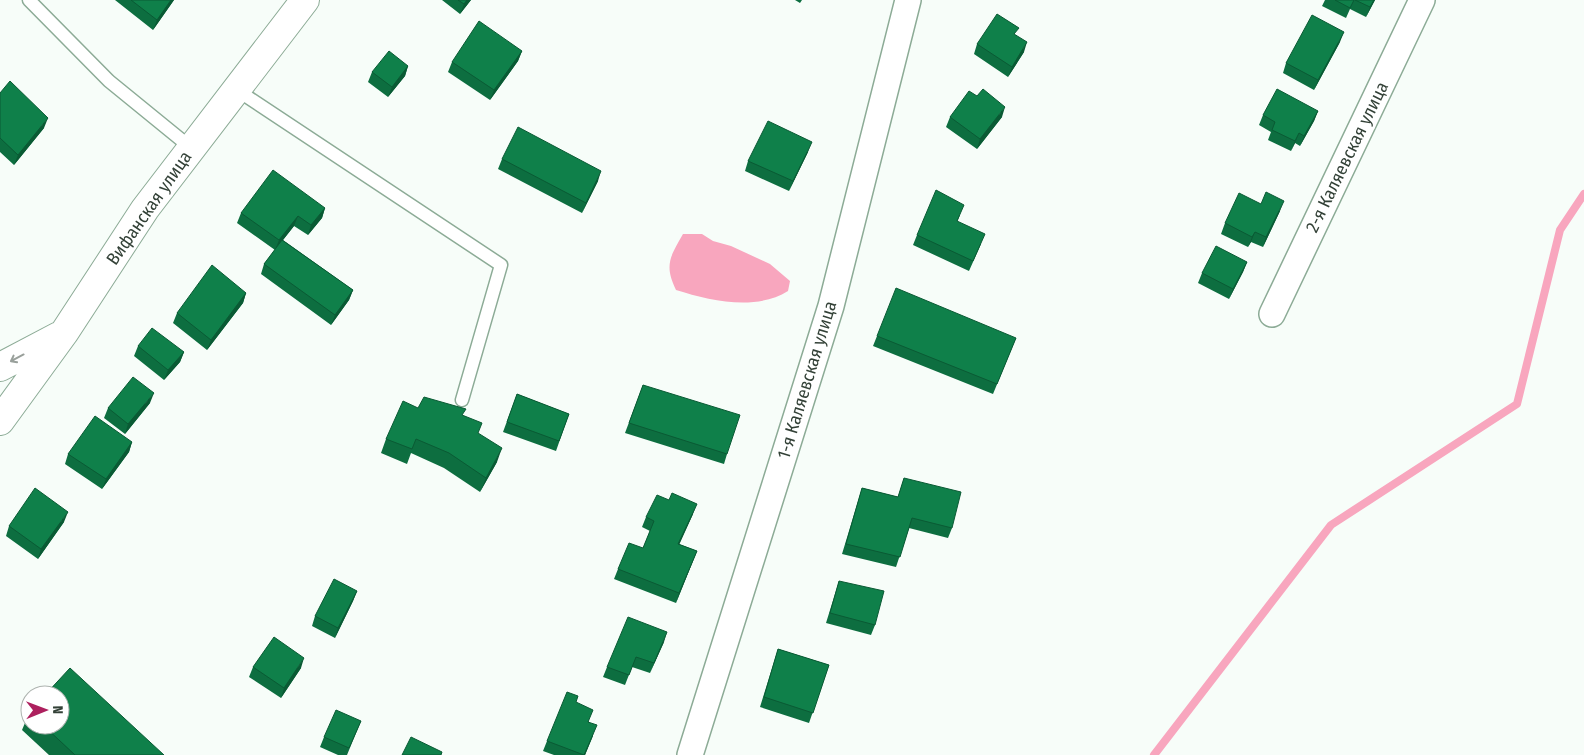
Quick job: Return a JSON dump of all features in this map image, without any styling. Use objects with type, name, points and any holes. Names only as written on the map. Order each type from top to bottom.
[{"type":"main road","name":"Вифанская улица","points":[[0,421],[64,333],[145,210],[190,147],[237,90],[305,0]]},
{"type":"main road","points":[[0,367],[64,333]]},
{"type":"street","name":"1-я Каляевская улица","points":[[690,755],[831,306],[908,0]]},
{"type":"street","name":"2-я Каляевская улица","points":[[1272,314],[1422,0]]},
{"type":"lane","points":[[29,0],[109,81],[190,147]]},
{"type":"lane","points":[[237,90],[501,265],[462,400]]},
{"type":"shaded area","points":[[683,234],[702,234],[713,241],[731,246],[770,264],[790,281],[788,291],[762,301],[733,302],[704,298],[676,290],[670,274],[670,261]]},
{"type":"building","points":[[131,0],[171,0],[157,20]]},
{"type":"building","points":[[458,0],[467,0],[464,4]]},
{"type":"building","points":[[1335,0],[1354,0],[1350,8]]},
{"type":"building","points":[[1355,0],[1374,0],[1370,7]]},
{"type":"building","points":[[997,14],[1019,28],[1014,34],[1027,42],[1012,67],[977,44]]},
{"type":"building","points":[[1312,15],[1344,32],[1318,80],[1286,63]]},
{"type":"building","points":[[479,21],[522,51],[494,90],[452,62]]},
{"type":"building","points":[[389,51],[408,66],[392,87],[372,72]]},
{"type":"building","points":[[10,81],[48,118],[18,155],[0,138],[0,93]]},
{"type":"building","points":[[983,89],[1005,107],[980,139],[950,117],[969,91],[977,96]]},
{"type":"building","points":[[1277,89],[1318,111],[1304,136],[1299,133],[1295,141],[1272,130],[1275,122],[1263,115]]},
{"type":"building","points":[[768,121],[812,142],[793,181],[748,161]]},
{"type":"building","points":[[518,127],[601,171],[586,203],[502,159]]},
{"type":"building","points":[[273,170],[325,208],[311,225],[298,216],[279,240],[241,213]]},
{"type":"building","points":[[936,190],[964,205],[957,221],[985,234],[973,261],[917,235]]},
{"type":"building","points":[[1266,192],[1284,201],[1266,237],[1255,232],[1252,237],[1225,223],[1239,193],[1261,204]]},
{"type":"building","points":[[282,240],[353,290],[335,315],[264,264]]},
{"type":"building","points":[[1216,246],[1247,262],[1233,289],[1202,273]]},
{"type":"building","points":[[212,265],[246,293],[211,340],[177,313]]},
{"type":"building","points":[[896,288],[1016,338],[997,384],[877,336]]},
{"type":"building","points":[[152,328],[184,352],[168,370],[138,346]]},
{"type":"building","points":[[133,377],[154,393],[128,424],[108,408]]},
{"type":"building","points":[[643,385],[740,415],[727,454],[629,423]]},
{"type":"building","points":[[517,394],[569,414],[559,441],[507,422]]},
{"type":"building","points":[[424,397],[466,409],[462,415],[482,423],[478,433],[502,448],[486,478],[449,453],[416,439],[412,449],[386,439],[403,401],[418,408]]},
{"type":"building","points":[[95,416],[132,442],[106,479],[68,454]]},
{"type":"building","points":[[904,478],[961,492],[952,528],[912,518],[900,557],[846,544],[862,488],[898,497]]},
{"type":"building","points":[[35,488],[68,512],[41,549],[9,526]]},
{"type":"building","points":[[672,493],[697,504],[678,544],[697,551],[679,593],[618,569],[629,543],[643,548],[654,521],[646,517],[657,495],[669,500]]},
{"type":"building","points":[[334,579],[357,591],[338,628],[315,616]]},
{"type":"building","points":[[839,581],[884,591],[875,625],[830,613]]},
{"type":"building","points":[[628,617],[667,632],[654,663],[636,657],[629,675],[607,667]]},
{"type":"building","points":[[274,637],[304,658],[284,688],[253,667]]},
{"type":"building","points":[[778,649],[829,665],[813,713],[764,697]]},
{"type":"building","points":[[70,668],[164,755],[75,755],[54,735],[70,735],[70,685],[54,685]]},
{"type":"building","points":[[567,692],[578,696],[576,702],[593,710],[588,722],[597,725],[584,755],[547,741]]},
{"type":"building","points":[[336,710],[361,721],[349,748],[324,737]]},
{"type":"building","points":[[411,737],[442,752],[441,755],[402,755]]},
{"type":"waterway","points":[[1154,755],[1331,525],[1517,404],[1560,230],[1584,194]]}]
